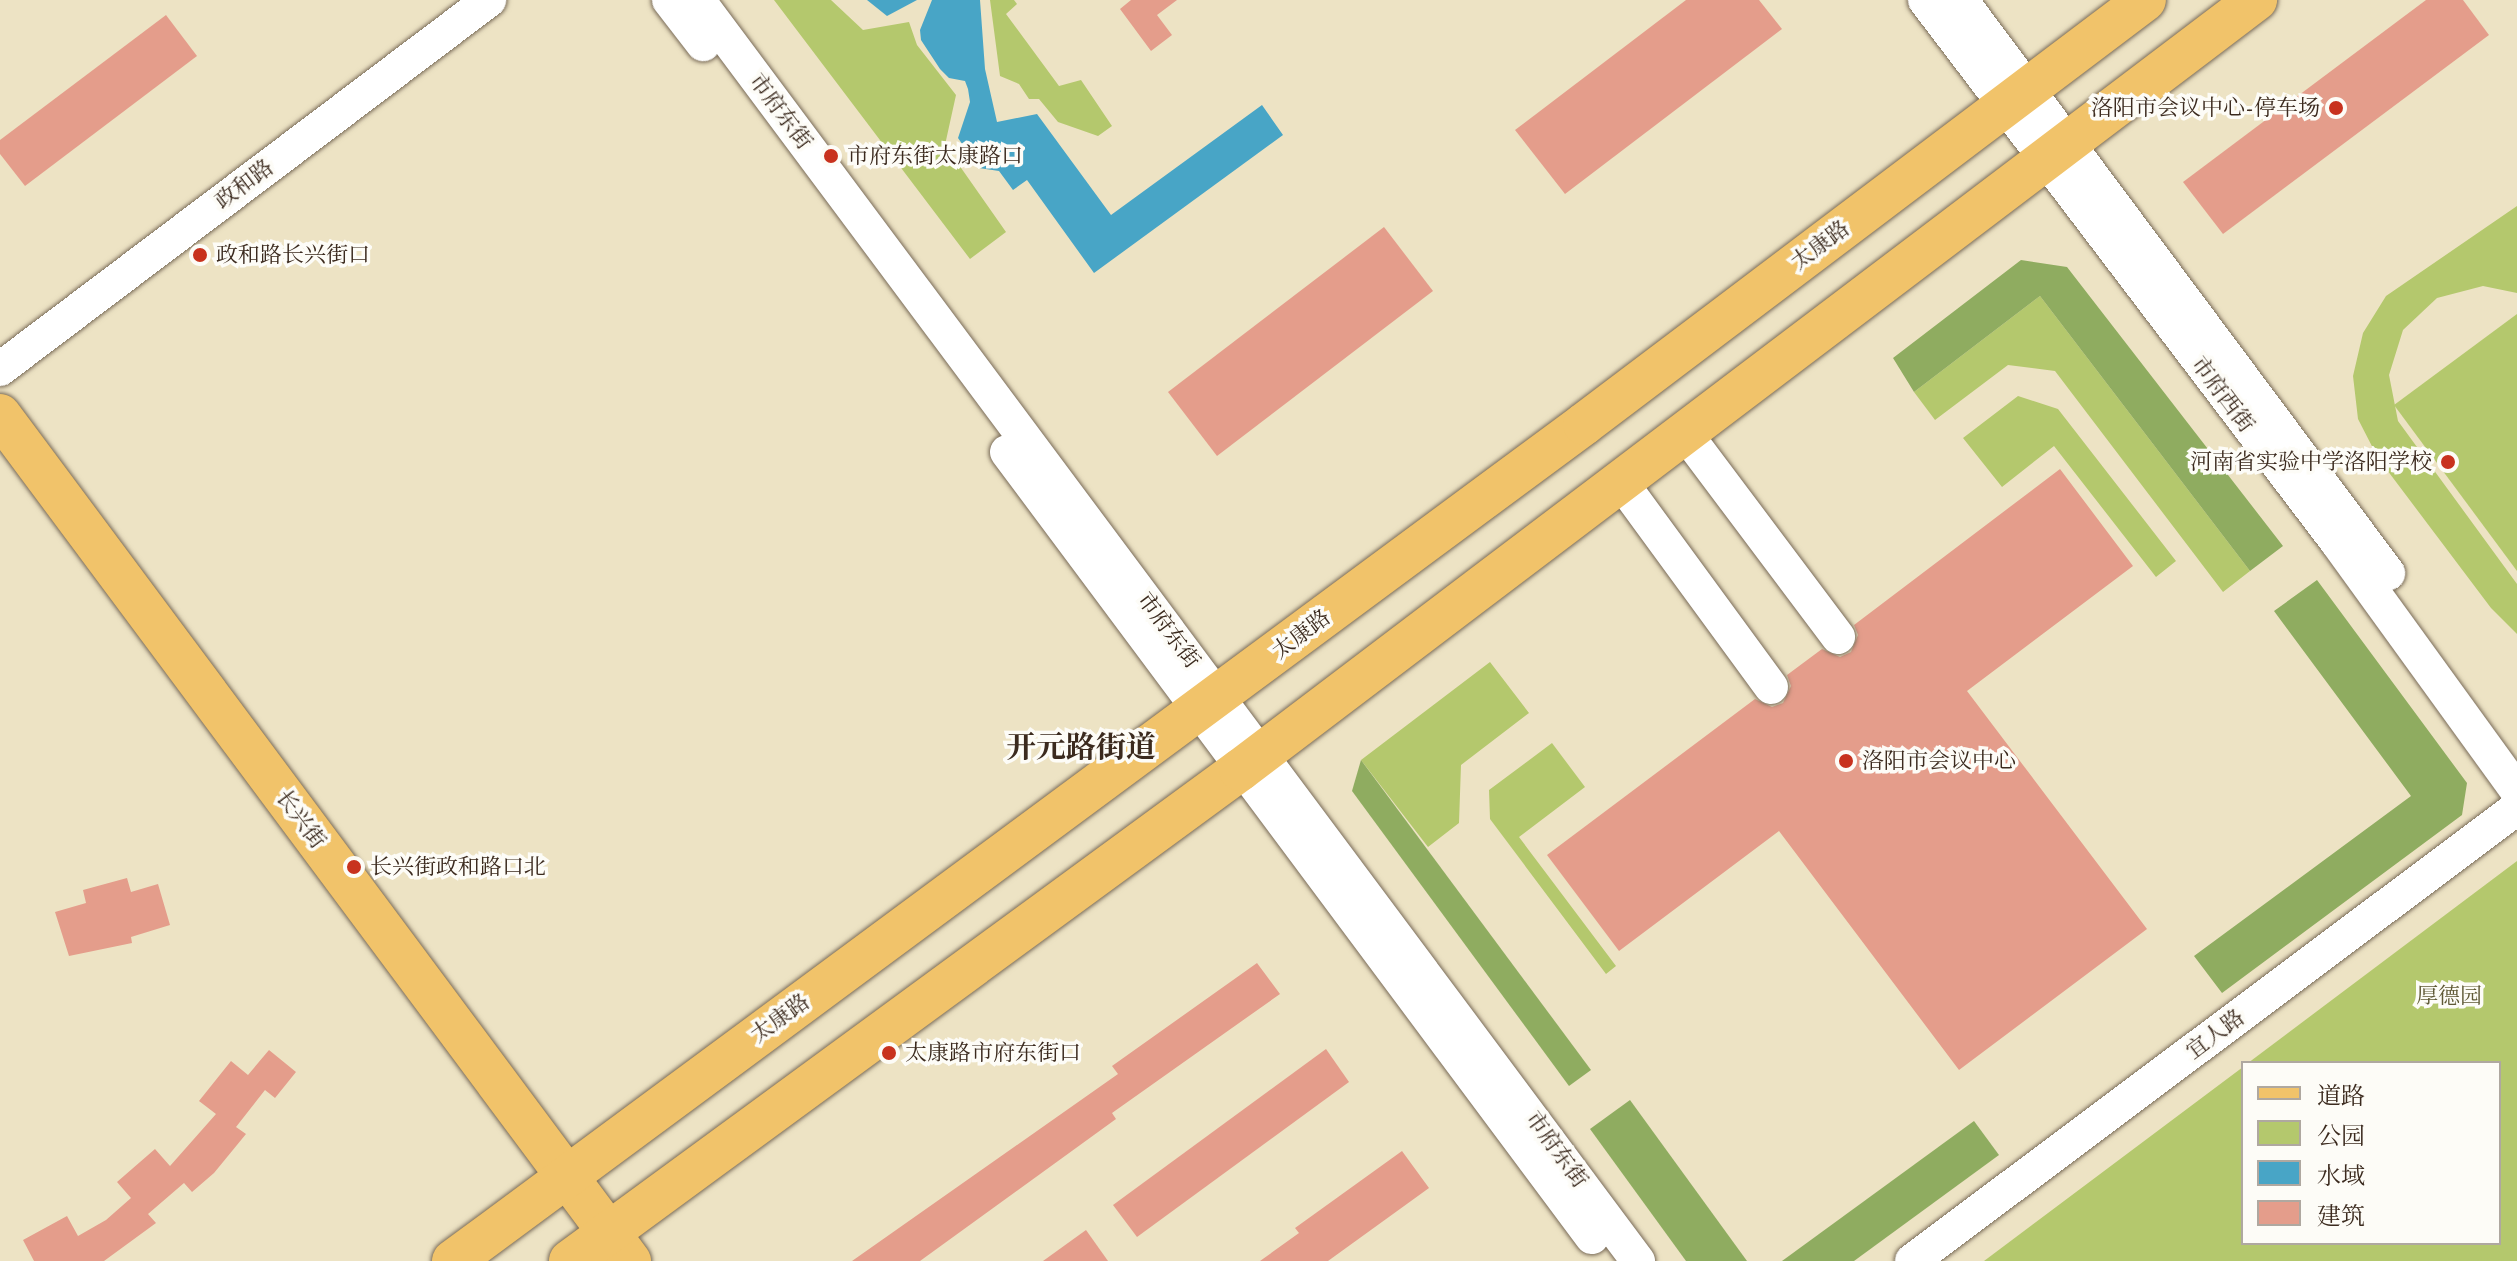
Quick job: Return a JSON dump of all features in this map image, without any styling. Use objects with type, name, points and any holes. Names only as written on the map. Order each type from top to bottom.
[{"type":"main road","name":"太康路","points":[[453,1261],[1208,703],[2145,0]]},
{"type":"main road","points":[[601,1252],[2256,0]]},
{"type":"main road","name":"长兴街","points":[[0,415],[558,1182],[601,1252]]},
{"type":"main road","name":"长兴街","points":[[0,449],[558,1182]]},
{"type":"street","name":"政和路","points":[[0,351],[466,0]]},
{"type":"street","name":"政和路","points":[[0,369],[489,0]]},
{"type":"street","name":"市府东街","points":[[669,0],[1208,703]]},
{"type":"street","name":"市府东街","points":[[698,0],[1610,1261]]},
{"type":"street","name":"市府西街","points":[[1925,0],[2015,97],[2517,752]]},
{"type":"street","name":"市府西街","points":[[1961,0],[2015,97]]},
{"type":"street","name":"市府西街","points":[[2057,151],[2517,791]]},
{"type":"street","points":[[1685,433],[1838,637]]},
{"type":"street","points":[[1621,482],[1771,687]]},
{"type":"street","name":"市府东街","points":[[1251,762],[1638,1261]]},
{"type":"street","name":"宜人路","points":[[1912,1261],[2517,808]]},
{"type":"street","name":"宜人路","points":[[1938,1261],[2517,831]]},
{"type":"green space","points":[[774,0],[831,0],[863,30],[909,22],[917,45],[956,95],[945,145],[1006,232],[970,259]]},
{"type":"green space","points":[[990,0],[1014,0],[1017,4],[1006,14],[1059,86],[1081,80],[1112,126],[1098,136],[1058,122],[1039,99],[1029,99],[1019,84],[1000,76]]},
{"type":"green space","points":[[2517,206],[2517,293],[2483,286],[2437,298],[2403,330],[2389,375],[2398,421],[2517,584],[2517,634],[2491,608],[2378,458],[2358,419],[2353,376],[2363,333],[2386,296]]},
{"type":"green space","points":[[2021,260],[2067,267],[2283,546],[2250,571],[2040,296],[1914,392],[1893,358]]},
{"type":"green space","points":[[2040,296],[2250,571],[2223,592],[2055,371],[2008,365],[1935,420],[1914,392]]},
{"type":"green space","points":[[2517,314],[2517,571],[2394,405]]},
{"type":"green space","points":[[2018,396],[2058,409],[2176,561],[2156,577],[2054,446],[2002,487],[1963,438]]},
{"type":"green space","points":[[2317,580],[2467,783],[2462,815],[2222,993],[2194,956],[2411,796],[2274,611]]},
{"type":"green space","points":[[1490,662],[1529,713],[1461,765],[1459,823],[1428,847],[1361,760]]},
{"type":"green space","points":[[1552,743],[1585,787],[1519,837],[1616,966],[1606,974],[1490,819],[1489,790]]},
{"type":"green space","points":[[1361,760],[1591,1070],[1569,1086],[1352,791]]},
{"type":"green space","name":"厚德园","points":[[2517,861],[2517,1261],[1984,1261],[2241,1068],[2241,1245],[2501,1245],[2501,1061],[2251,1061]]},
{"type":"green space","points":[[1630,1100],[1747,1261],[1686,1261],[1590,1129]]},
{"type":"green space","points":[[1974,1121],[1999,1155],[1854,1261],[1782,1261]]},
{"type":"water","points":[[867,0],[917,0],[887,16]]},
{"type":"water","points":[[932,0],[980,0],[985,69],[997,122],[1037,114],[1111,215],[1262,105],[1283,135],[1094,273],[1027,180],[1013,190],[999,171],[979,168],[958,138],[970,102],[968,89],[965,81],[949,78],[940,69],[921,40],[920,30]]},
{"type":"building","points":[[1131,0],[1177,0],[1157,15],[1172,35],[1151,51],[1120,9]]},
{"type":"building","points":[[1686,0],[1759,0],[1782,29],[1565,194],[1515,130]]},
{"type":"building","name":"洛阳市会议中心-停车场","points":[[2426,0],[2463,0],[2489,35],[2223,234],[2183,182]]},
{"type":"building","points":[[166,15],[197,56],[25,186],[0,154],[0,140]]},
{"type":"building","points":[[1384,227],[1433,291],[1217,456],[1168,392]]},
{"type":"building","name":"洛阳市会议中心","points":[[2060,469],[2133,566],[1967,691],[2147,929],[1959,1070],[1779,831],[1619,951],[1547,855],[1755,699],[1772,707],[1783,703],[1791,686],[1787,675],[1822,649],[1840,657],[1851,652],[1858,635],[1854,625]]},
{"type":"building","points":[[127,878],[131,892],[158,884],[170,925],[131,937],[132,943],[69,956],[55,912],[86,903],[83,890]]},
{"type":"building","points":[[1257,963],[1280,994],[1112,1113],[1116,1119],[920,1261],[852,1261],[1118,1074],[1112,1066]]},
{"type":"building","points":[[1326,1049],[1349,1082],[1137,1237],[1113,1205]]},
{"type":"building","points":[[269,1050],[296,1072],[275,1098],[265,1090],[236,1127],[246,1134],[214,1173],[192,1192],[184,1183],[148,1214],[156,1223],[104,1261],[34,1261],[23,1240],[67,1216],[78,1236],[106,1220],[131,1198],[117,1182],[155,1149],[170,1166],[216,1114],[199,1101],[231,1061],[248,1075]]},
{"type":"building","points":[[1402,1151],[1429,1188],[1328,1261],[1260,1261],[1299,1233],[1295,1228]]},
{"type":"building","points":[[1086,1230],[1108,1261],[1043,1261]]},
{"type":"place","name":"洛阳市会议中心-停车场","points":[[2336,108]]},
{"type":"place","name":"市府东街太康路口","points":[[831,156]]},
{"type":"place","name":"政和路长兴街口","points":[[200,255]]},
{"type":"place","name":"河南省实验中学洛阳学校","points":[[2448,462]]},
{"type":"place","name":"洛阳市会议中心","points":[[1846,761]]},
{"type":"place","name":"长兴街政和路口北","points":[[354,867]]},
{"type":"place","name":"太康路市府东街口","points":[[889,1053]]},
{"type":"district","name":"开元路街道","points":[[1081,747]]}]
